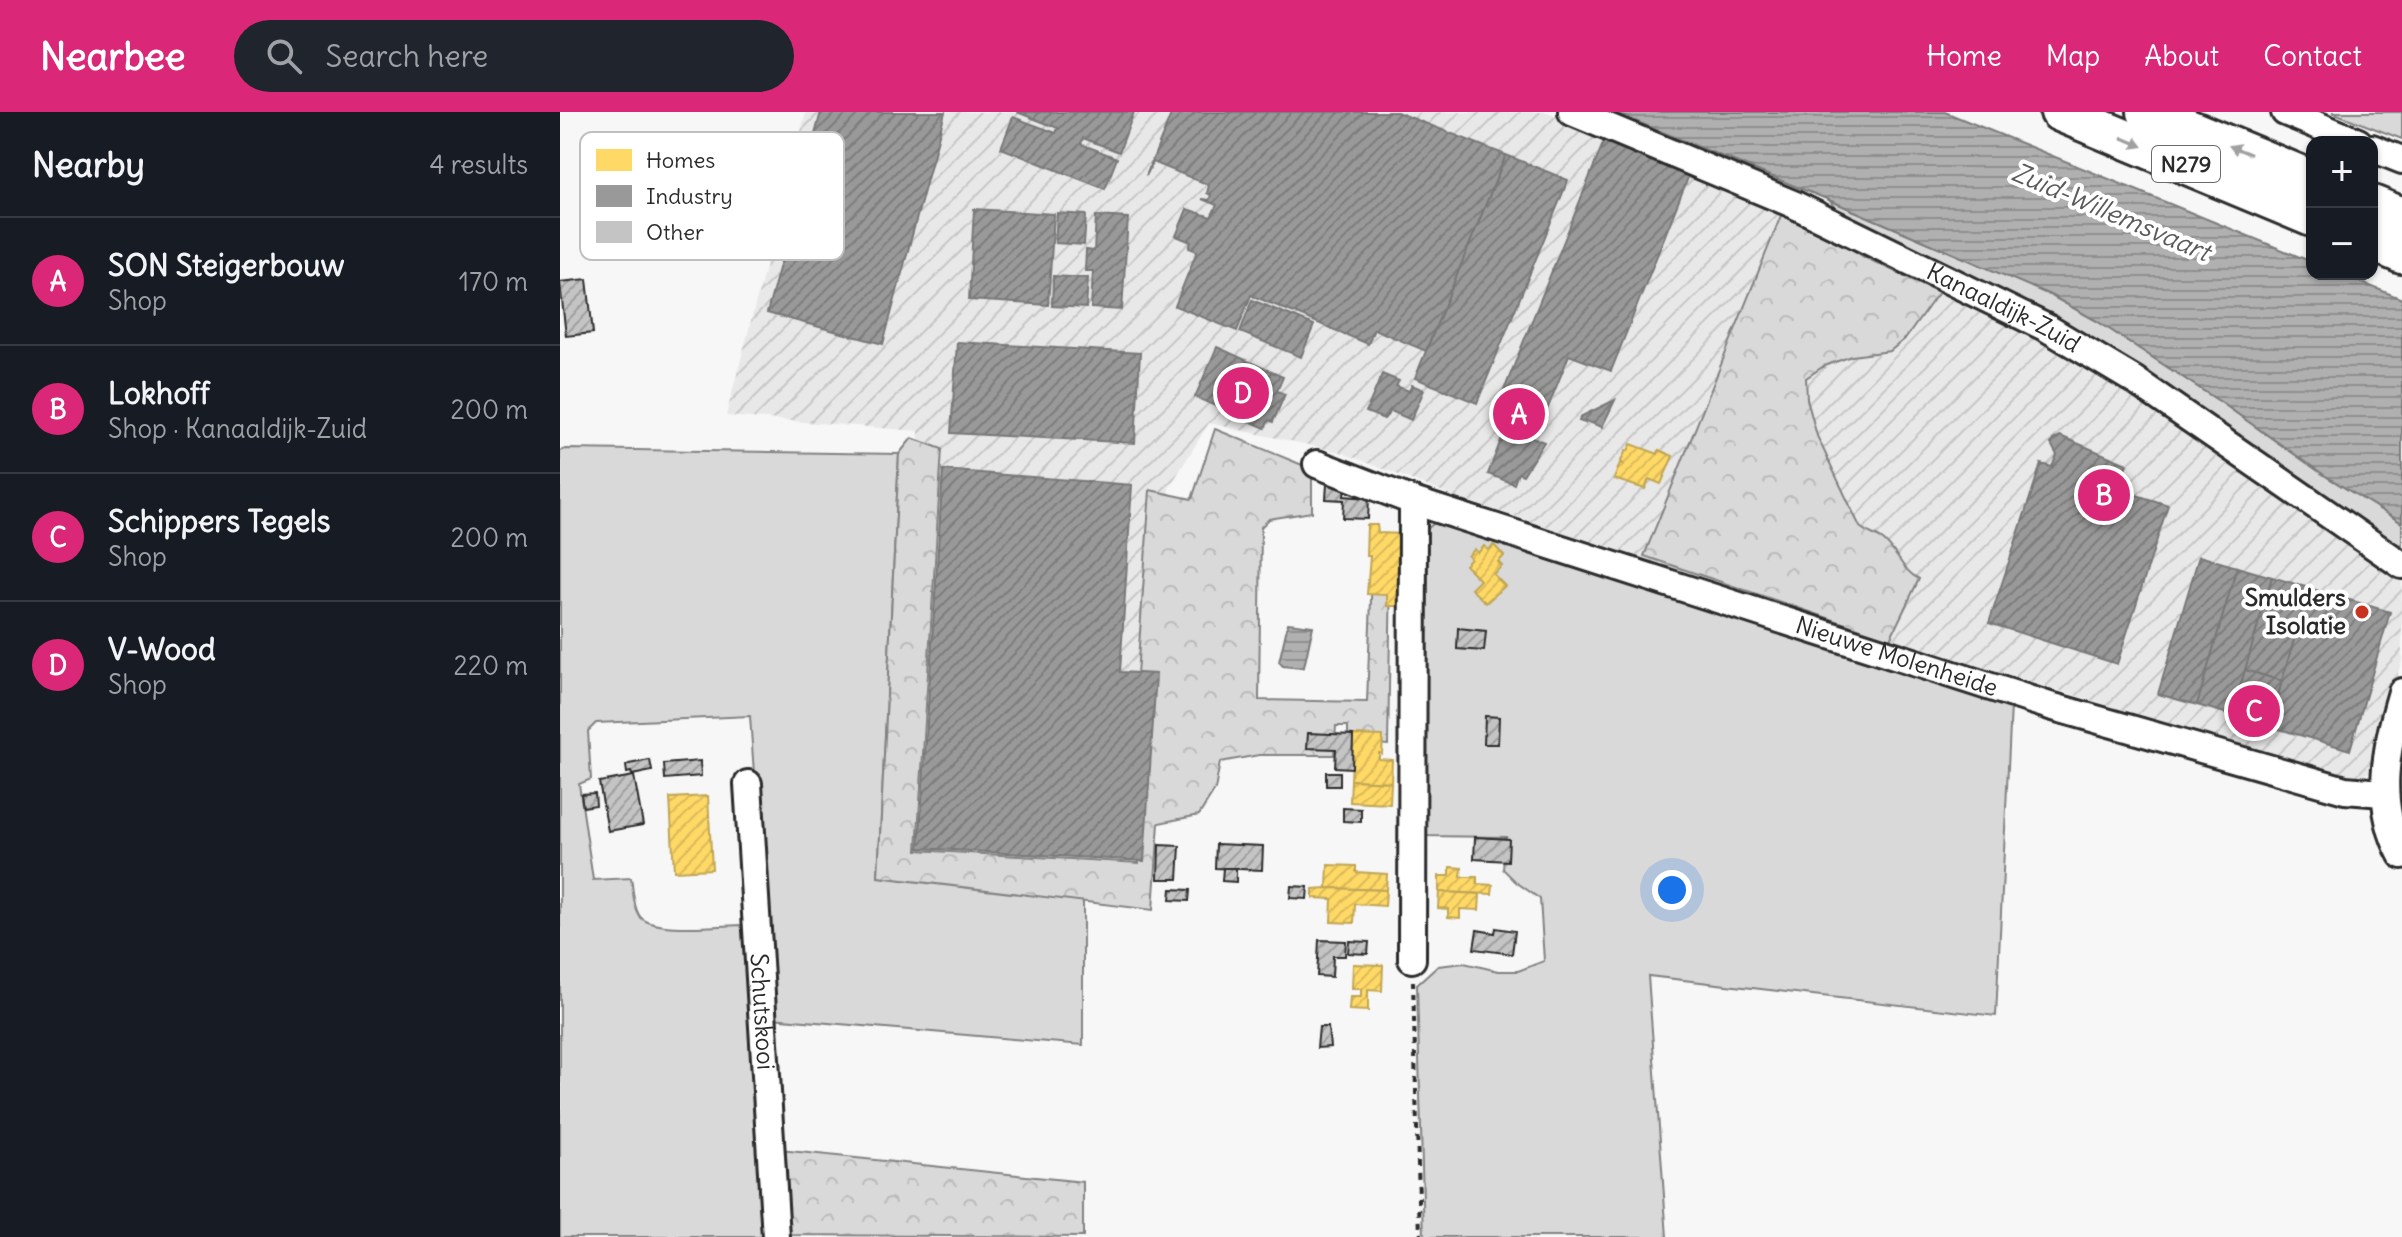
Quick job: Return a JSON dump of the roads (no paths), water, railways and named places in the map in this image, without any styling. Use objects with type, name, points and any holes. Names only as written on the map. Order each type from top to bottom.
[{"type":"highway","name":"N279","points":[[2060,112],[2306,214]]},
{"type":"highway","name":"N279","points":[[2147,112],[2306,178]]},
{"type":"highway","points":[[2378,207],[2402,217]]},
{"type":"highway","points":[[2378,244],[2402,254]]},
{"type":"street","name":"Kanaaldijk-Zuid","points":[[1572,112],[1793,204],[2047,328],[2134,380],[2402,565]]},
{"type":"street","points":[[2285,112],[2343,136]]},
{"type":"street","points":[[2378,150],[2402,160]]},
{"type":"street","name":"Nieuwe Molenheide","points":[[1317,464],[1413,501],[2050,706],[2345,790],[2383,793]]},
{"type":"street","points":[[1412,959],[1413,501]]},
{"type":"street","points":[[2402,692],[2392,726],[2383,793],[2395,842],[2402,855]]},
{"type":"street","name":"Schutskooi","points":[[748,784],[776,1237]]},
{"type":"water","name":"Zuid-Willemsvaart","points":[[1613,112],[1945,112],[2306,260],[2306,280],[2356,280],[2402,299],[2402,523],[2324,475],[2097,321],[2050,295]]},
{"type":"water","points":[[1288,623],[1313,626],[1304,667],[1301,668],[1283,666],[1279,662]]},
{"type":"place","name":"V-Wood","points":[[1243,393]]},
{"type":"place","name":"SON Steigerbouw","points":[[1519,414]]},
{"type":"place","name":"Lokhoff","points":[[2104,495]]},
{"type":"place","name":"Smulders Isolatie","points":[[2362,612]]},
{"type":"place","name":"Schippers Tegels","points":[[2254,711]]}]
